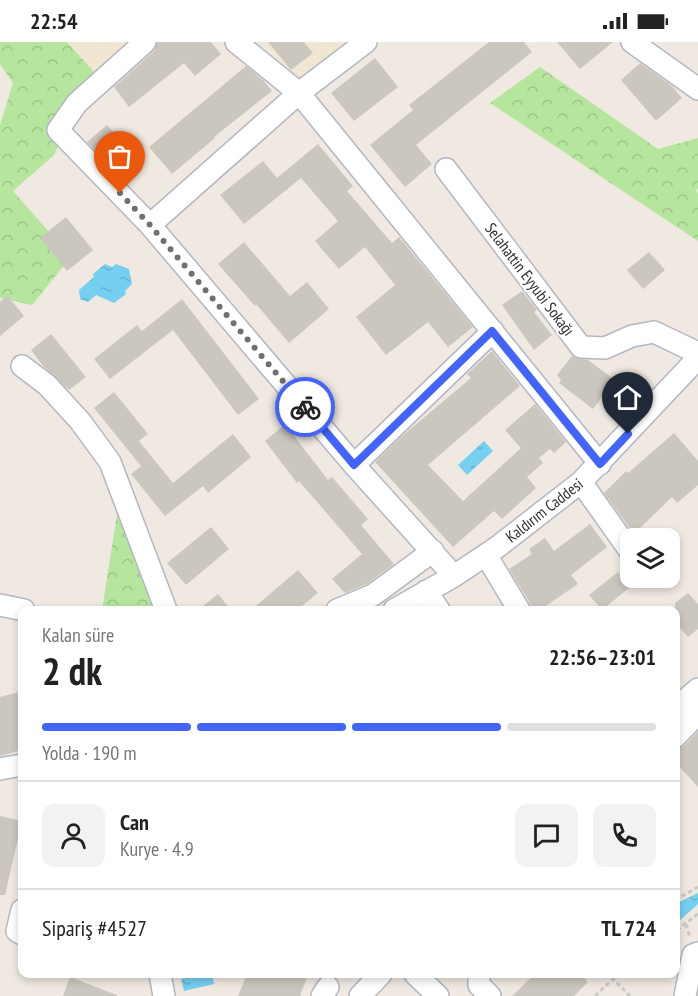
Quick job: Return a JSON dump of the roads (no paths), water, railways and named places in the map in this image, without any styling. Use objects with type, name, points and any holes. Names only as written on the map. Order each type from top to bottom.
[{"type":"street","points":[[145,42],[77,103],[58,130],[150,225],[354,465],[433,550],[454,576]]},
{"type":"street","points":[[236,42],[299,93],[600,464]]},
{"type":"street","points":[[150,225],[299,93],[366,42]]},
{"type":"street","points":[[632,42],[698,89]]},
{"type":"street","name":"Selahattin Eyyubi Sokağı","points":[[446,169],[581,347],[604,348],[633,336],[654,332],[698,353]]},
{"type":"street","points":[[354,465],[492,331]]},
{"type":"street","name":"Kaldırım Caddesi","points":[[401,606],[486,555],[581,482],[698,358]]},
{"type":"street","points":[[22,366],[54,392],[80,421],[110,462],[164,606]]},
{"type":"street","points":[[581,482],[620,537]]},
{"type":"street","points":[[347,606],[373,595],[433,550]]},
{"type":"street","points":[[486,555],[517,606]]},
{"type":"street","points":[[426,591],[435,606]]},
{"type":"street","points":[[0,605],[18,609]]},
{"type":"street","points":[[680,705],[698,689]]},
{"type":"street","points":[[680,732],[698,713]]},
{"type":"street","points":[[0,769],[18,766]]},
{"type":"street","points":[[686,996],[693,955],[698,953]]},
{"type":"street","points":[[161,978],[164,996]]},
{"type":"street","points":[[360,996],[377,978]]},
{"type":"street","points":[[419,978],[438,996]]},
{"type":"street","points":[[478,978],[479,985],[490,996]]},
{"type":"water","points":[[105,264],[112,267],[116,264],[129,269],[132,284],[125,291],[126,294],[114,303],[96,295],[88,302],[80,299],[79,290],[94,277],[93,274]]},
{"type":"water","points":[[484,441],[493,451],[467,475],[458,465]]},
{"type":"water","points":[[698,893],[698,904],[680,920],[680,902]]},
{"type":"water","points":[[213,978],[214,984],[184,991],[181,979]]}]
